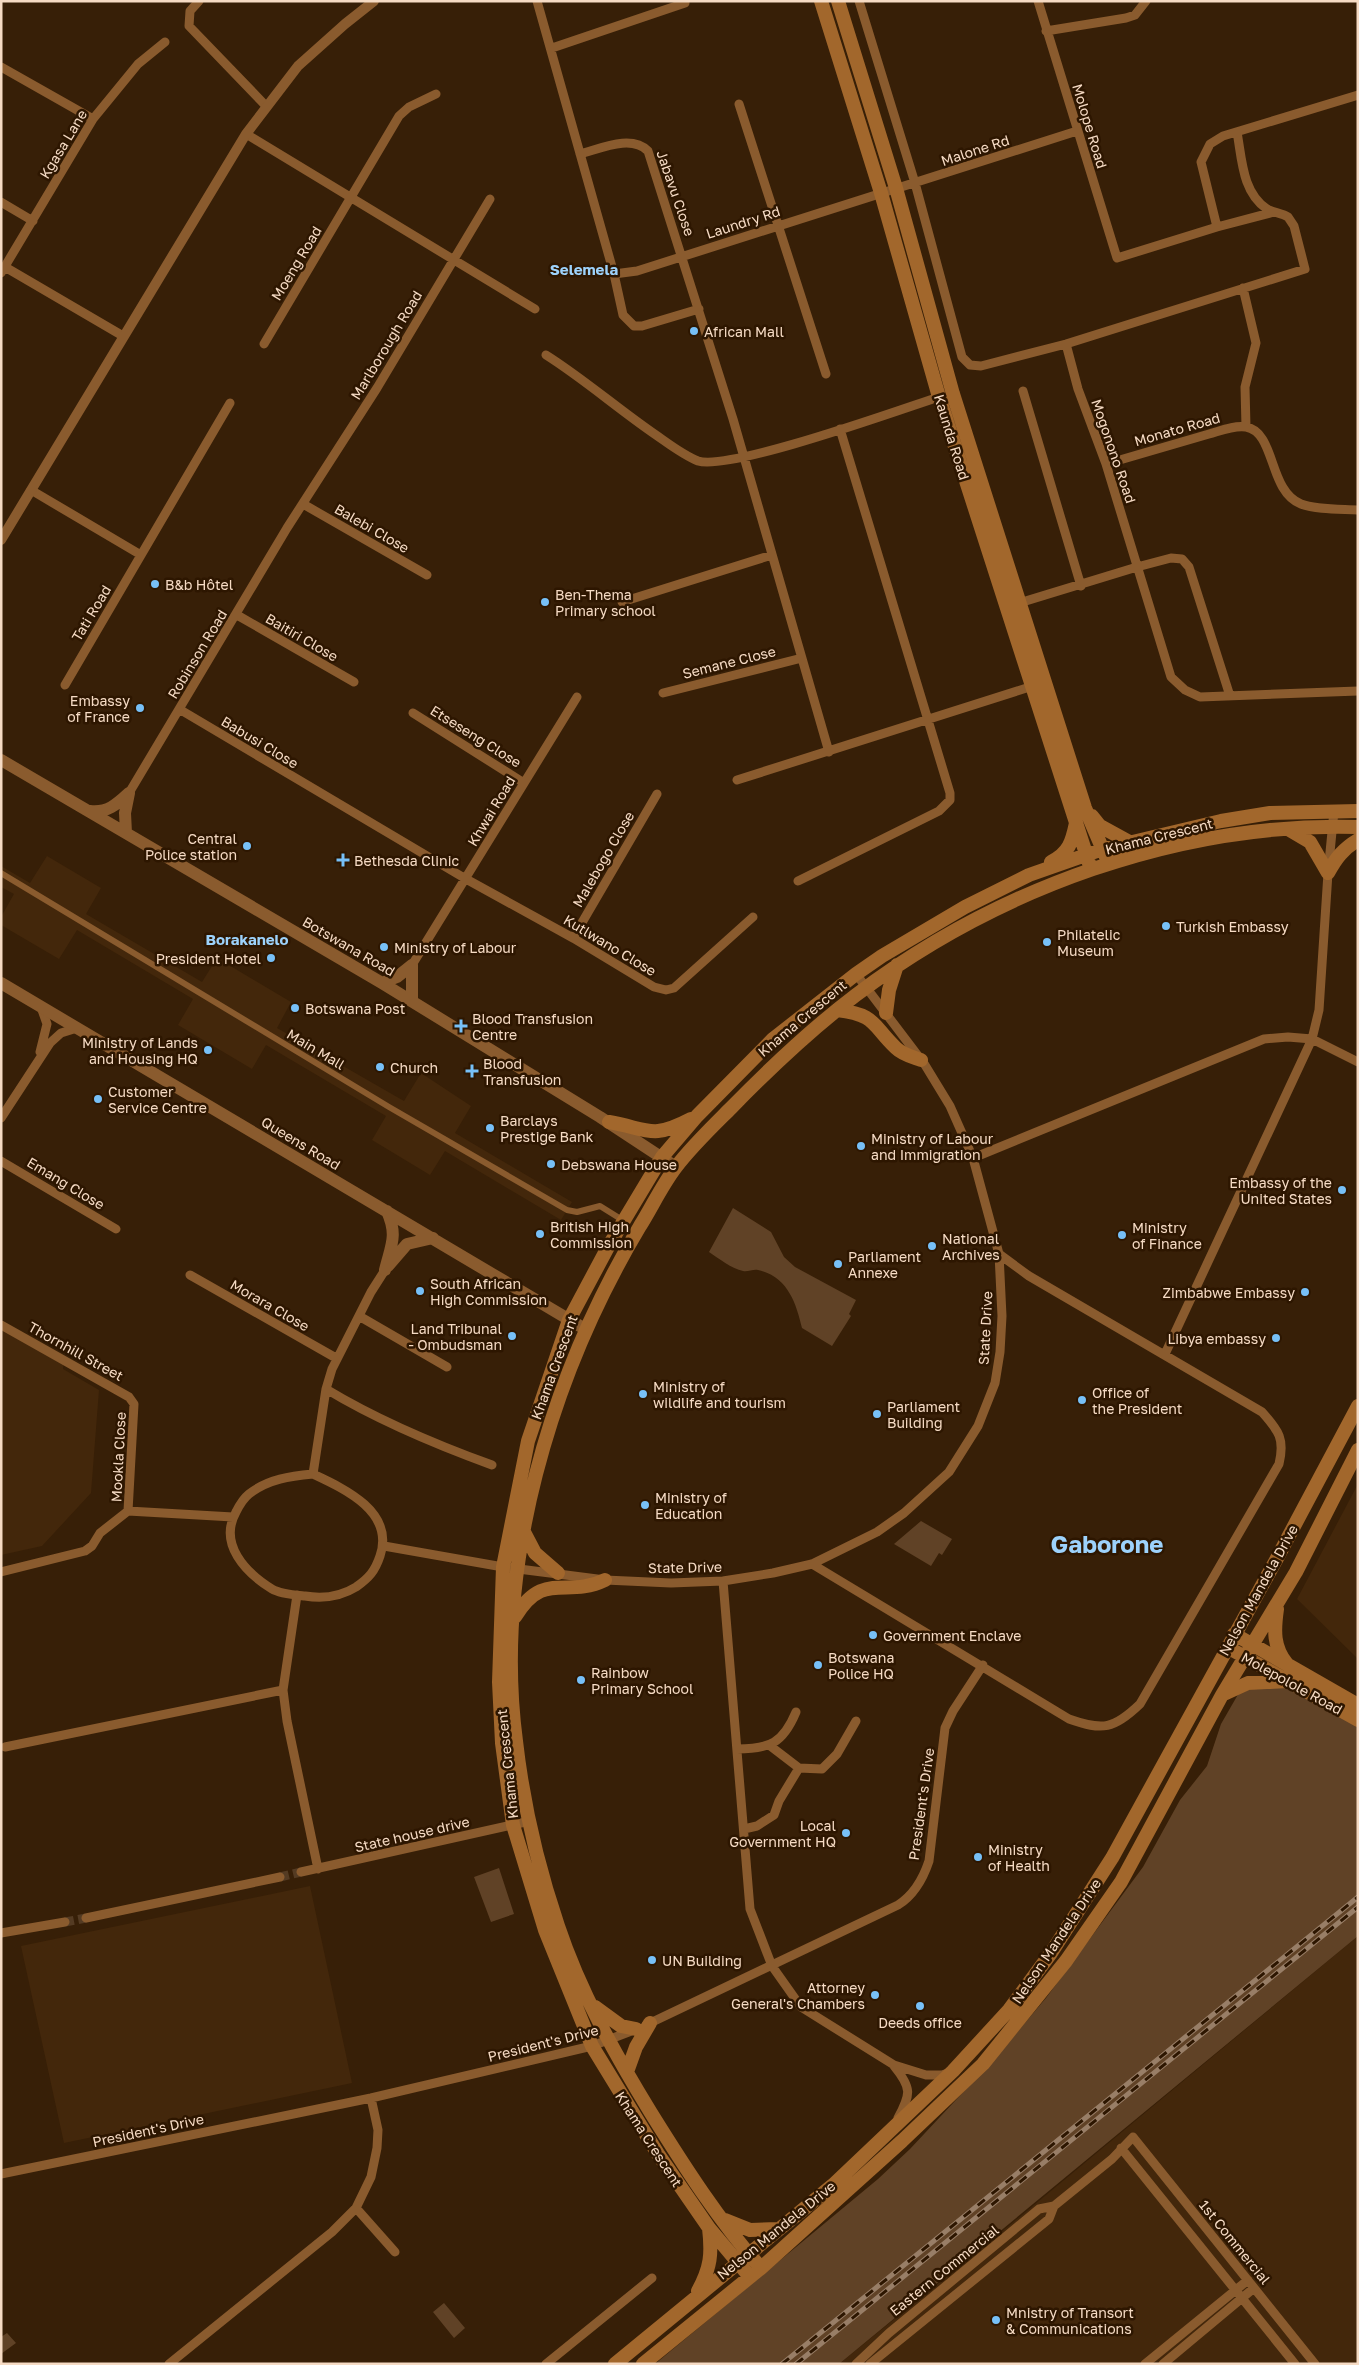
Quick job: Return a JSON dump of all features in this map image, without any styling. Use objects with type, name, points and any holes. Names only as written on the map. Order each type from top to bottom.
[{"type":"main road","name":"Kaunda Road","points":[[821,1],[881,193],[939,397],[1091,871]]},
{"type":"main road","name":"Kaunda Road","points":[[838,1],[896,188],[953,394],[1086,808],[1108,865]]},
{"type":"main road","name":"Botswana Road","points":[[1,760],[412,1001],[609,1122],[676,1167]]},
{"type":"main road","points":[[90,812],[104,812],[129,793]]},
{"type":"main road","points":[[126,833],[125,813],[129,793]]},
{"type":"main road","points":[[1086,808],[1100,826],[1131,843]]},
{"type":"main road","name":"Khama Crescent","points":[[755,2272],[743,2258],[709,2228],[658,2154],[592,2046],[545,1930],[513,1825],[502,1743],[499,1682],[503,1567],[528,1442],[569,1320],[662,1157],[697,1116],[773,1039],[856,974],[914,936],[1029,875],[1103,849],[1221,821],[1270,814],[1356,810]]},
{"type":"main road","points":[[1029,875],[1064,855],[1072,842],[1076,822]]},
{"type":"main road","name":"Khama Crescent","points":[[743,2258],[721,2217],[672,2146],[627,2072],[590,2003],[558,1927],[530,1821],[516,1741],[511,1684],[512,1620],[524,1532],[541,1449],[585,1329],[621,1258],[676,1167],[782,1055],[836,1010],[918,950],[1040,888],[1108,865],[1184,843],[1286,829],[1358,827]]},
{"type":"main road","points":[[1286,829],[1304,836],[1310,842],[1328,873],[1345,848],[1358,840]]},
{"type":"main road","points":[[886,1013],[888,990],[898,964]]},
{"type":"main road","points":[[382,983],[397,978],[412,966]]},
{"type":"main road","points":[[412,966],[410,986],[412,1001]]},
{"type":"main road","name":"Queens Road","points":[[1,983],[585,1329]]},
{"type":"main road","points":[[836,1010],[855,1012],[869,1019],[878,1025],[897,1049],[921,1060]]},
{"type":"main road","points":[[609,1122],[650,1132],[664,1132],[697,1116]]},
{"type":"main road","points":[[385,1270],[394,1236],[393,1225],[387,1211]]},
{"type":"main road","points":[[385,1270],[407,1244],[433,1238]]},
{"type":"main road","name":"Nelson Mandela Drive","points":[[615,2364],[833,2184],[953,2071],[1009,2010],[1051,1953],[1092,1890],[1276,1560],[1358,1406]]},
{"type":"main road","name":"Nelson Mandela Drive","points":[[642,2364],[755,2272],[862,2177],[983,2064],[1066,1960],[1121,1882],[1222,1695],[1278,1604],[1358,1450]]},
{"type":"main road","points":[[524,1532],[535,1553],[558,1573]]},
{"type":"main road","points":[[512,1620],[526,1600],[546,1588],[594,1585],[605,1580]]},
{"type":"main road","points":[[1278,1604],[1274,1627],[1276,1643],[1279,1654],[1290,1667]]},
{"type":"main road","name":"Molepolole Road","points":[[1234,1634],[1248,1651],[1288,1681],[1358,1720]]},
{"type":"main road","name":"Molepolole Road","points":[[1227,1647],[1248,1651],[1290,1667],[1358,1705]]},
{"type":"main road","points":[[1222,1695],[1248,1683],[1288,1681]]},
{"type":"main road","points":[[590,2003],[621,2026],[636,2029]]},
{"type":"main road","points":[[627,2072],[636,2047],[650,2023]]},
{"type":"main road","points":[[721,2217],[731,2224],[750,2230],[778,2229]]},
{"type":"main road","points":[[696,2296],[709,2268],[712,2254],[709,2228]]},
{"type":"street","points":[[1,540],[246,134],[266,106],[310,54],[374,1]]},
{"type":"street","points":[[537,1],[552,48],[614,274],[623,315],[634,326],[642,326],[699,309]]},
{"type":"street","points":[[859,1],[915,183],[965,362],[970,365],[981,366],[1066,344],[1305,269],[1291,222],[1286,215],[1274,212],[1262,205],[1250,190],[1245,178],[1237,132]]},
{"type":"street","name":"Molope Road","points":[[1038,1],[1117,258],[1217,227]]},
{"type":"street","points":[[1046,31],[1126,18],[1135,15],[1146,1]]},
{"type":"street","points":[[198,2],[190,11],[189,26],[266,106]]},
{"type":"street","points":[[552,48],[685,4]]},
{"type":"street","name":"Kgasa Lane","points":[[3,270],[93,120],[133,70],[165,42]]},
{"type":"street","points":[[1,67],[93,120]]},
{"type":"street","name":"Moeng Road","points":[[264,344],[399,116],[409,107],[436,94]]},
{"type":"street","points":[[1274,212],[1217,227],[1201,162],[1206,149],[1216,140],[1237,132],[1358,95]]},
{"type":"street","points":[[739,104],[826,374]]},
{"type":"street","name":"Malone Rd","points":[[881,193],[1077,131]]},
{"type":"street","points":[[246,134],[535,309]]},
{"type":"street","name":"Jabavu Close","points":[[580,154],[632,142],[641,144],[648,150],[683,256],[744,457],[829,752]]},
{"type":"street","name":"Laundry Rd","points":[[614,274],[636,271],[778,224],[881,193]]},
{"type":"street","name":"Marlborough Road","points":[[303,504],[382,380],[453,258],[490,199]]},
{"type":"street","points":[[1,202],[33,221]]},
{"type":"street","points":[[3,270],[123,336]]},
{"type":"street","points":[[1243,288],[1256,343],[1245,387],[1246,427],[1256,431],[1263,439],[1281,488],[1286,495],[1309,506],[1358,510]]},
{"type":"street","name":"Mogonono Road","points":[[1066,344],[1078,389],[1106,464],[1174,681],[1190,694],[1200,697],[1358,691]]},
{"type":"street","points":[[546,355],[578,376],[637,422],[688,456],[709,463],[744,457],[939,397]]},
{"type":"street","points":[[1023,391],[1081,586]]},
{"type":"street","name":"Tati Road","points":[[65,684],[230,403]]},
{"type":"street","name":"Monato Road","points":[[1106,464],[1198,437],[1246,427]]},
{"type":"street","points":[[798,881],[939,811],[950,800],[950,793],[840,429]]},
{"type":"street","points":[[30,490],[141,555]]},
{"type":"street","name":"Balebi Close","points":[[303,504],[427,575]]},
{"type":"street","name":"Robinson Road","points":[[129,793],[303,504]]},
{"type":"street","points":[[622,602],[772,555]]},
{"type":"street","points":[[1006,607],[1081,586],[1137,567],[1171,558],[1182,559],[1186,562],[1230,696]]},
{"type":"street","name":"Baitiri Close","points":[[237,615],[354,682]]},
{"type":"street","name":"Semane Close","points":[[663,693],[802,658]]},
{"type":"street","points":[[736,780],[1046,682]]},
{"type":"street","name":"Khwai Road","points":[[412,966],[577,697]]},
{"type":"street","name":"Babusi Close","points":[[179,709],[466,879]]},
{"type":"street","name":"Etseseng Close","points":[[413,713],[524,783]]},
{"type":"street","name":"Malebogo Close","points":[[573,938],[658,794]]},
{"type":"street","points":[[1165,1354],[1312,1039],[1319,1010],[1334,811]]},
{"type":"street","name":"Main Mall","points":[[1,873],[389,1107],[567,1210],[577,1212],[600,1206],[624,1221]]},
{"type":"street","name":"Kutlwano Close","points":[[466,879],[573,938],[654,988],[666,990],[674,988],[683,981],[753,918]]},
{"type":"street","name":"State Drive","points":[[384,1546],[503,1567],[605,1580],[671,1584],[723,1581],[773,1573],[812,1564],[877,1532],[904,1513],[949,1472],[967,1446],[987,1408],[997,1370],[1002,1316],[998,1254],[973,1158],[950,1106],[921,1060],[856,974]]},
{"type":"street","points":[[39,1057],[47,1031],[46,1019],[41,1007]]},
{"type":"street","points":[[1,1118],[39,1057],[55,1038],[77,1028]]},
{"type":"street","points":[[973,1158],[1264,1039],[1288,1037],[1312,1039],[1358,1062]]},
{"type":"street","name":"Emang Close","points":[[1,1161],[116,1229]]},
{"type":"street","points":[[812,1564],[1069,1718],[1086,1724],[1109,1727],[1128,1716],[1140,1704],[1279,1464],[1283,1448],[1280,1436],[1274,1425],[1262,1412],[1029,1276],[998,1254]]},
{"type":"street","points":[[313,1474],[326,1389],[336,1358],[385,1270]]},
{"type":"street","name":"Morara Close","points":[[190,1275],[336,1358]]},
{"type":"street","points":[[358,1316],[447,1367]]},
{"type":"street","name":"Thornhill Street","points":[[1,1326],[129,1397],[134,1404]]},
{"type":"street","points":[[326,1389],[368,1414],[411,1434],[492,1465]]},
{"type":"street","name":"Mookla Close","points":[[128,1511],[134,1404]]},
{"type":"street","points":[[313,1474],[346,1490],[369,1508],[382,1528],[384,1546],[371,1578],[346,1593],[322,1598],[297,1595],[273,1590],[240,1561],[230,1540],[233,1517],[249,1494],[280,1478],[313,1474]]},
{"type":"street","points":[[1,1572],[85,1551],[92,1546],[100,1533],[128,1511],[233,1517]]},
{"type":"street","points":[[723,1581],[750,1909],[772,1966],[801,2008],[894,2065],[926,2075],[942,2075],[953,2071]]},
{"type":"street","points":[[297,1595],[283,1690],[318,1869]]},
{"type":"street","name":"President's Drive","points":[[1,2174],[371,2098],[609,2041],[772,1966],[898,1905],[912,1896],[929,1861],[945,1728],[953,1711],[982,1665]]},
{"type":"street","points":[[5,1747],[283,1690]]},
{"type":"street","points":[[737,1749],[763,1748],[778,1741],[791,1725],[796,1712]]},
{"type":"street","points":[[769,1745],[799,1768],[822,1769],[837,1754],[856,1721]]},
{"type":"street","points":[[744,1829],[757,1826],[774,1815],[779,1801],[799,1768]]},
{"type":"street","name":"State house drive","points":[[301,1872],[530,1821]]},
{"type":"street","points":[[86,1918],[280,1877]]},
{"type":"street","points":[[1,1933],[65,1922]]},
{"type":"street","points":[[892,2130],[908,2097],[905,2079],[894,2065]]},
{"type":"street","points":[[169,2364],[332,2232],[356,2208],[371,2177],[377,2148],[378,2130],[371,2098]]},
{"type":"street","name":"1st Commercial","points":[[1133,2137],[1314,2364]]},
{"type":"street","name":"Eastern Commercial","points":[[857,2363],[870,2350],[1039,2209],[1054,2206],[1112,2159],[1133,2137]]},
{"type":"street","points":[[1112,2159],[1128,2156],[1140,2145]]},
{"type":"street","points":[[1121,2148],[1296,2364]]},
{"type":"street","name":"Eastern Commercial","points":[[875,2362],[1049,2218],[1054,2206]]},
{"type":"street","points":[[356,2208],[395,2252]]},
{"type":"street","points":[[546,2364],[652,2278]]},
{"type":"street","points":[[1145,2364],[1248,2280]]},
{"type":"street","points":[[1163,2364],[1254,2288]]},
{"type":"street","points":[[870,2350],[875,2362]]},
{"type":"shaded area","points":[[47,856],[101,888],[86,914],[202,982],[217,958],[291,1002],[277,1028],[404,1101],[421,1073],[471,1106],[455,1133],[572,1202],[561,1220],[445,1151],[430,1175],[372,1140],[386,1116],[266,1045],[252,1069],[178,1025],[193,999],[77,930],[59,959],[1,925],[1,917],[14,894],[1,887],[1,866],[30,883]]},
{"type":"shaded area","points":[[733,1208],[771,1232],[784,1257],[795,1267],[856,1300],[849,1314],[851,1316],[832,1346],[802,1328],[797,1309],[789,1292],[777,1278],[758,1270],[739,1270],[709,1252]]},
{"type":"shaded area","points":[[1,1329],[64,1356],[63,1369],[99,1390],[91,1493],[42,1546],[1,1555]]},
{"type":"shaded area","points":[[1358,1484],[1358,1659],[1297,1599]]},
{"type":"shaded area","points":[[921,1521],[952,1539],[942,1555],[939,1553],[931,1566],[894,1544]]},
{"type":"shaded area","points":[[1280,1685],[1358,1724],[1358,1936],[839,2364],[655,2364],[878,2179],[910,2149],[997,2056],[1046,1998],[1143,1867],[1180,1800],[1207,1766],[1221,1724],[1240,1691]]},
{"type":"shaded area","points":[[499,1868],[514,1914],[491,1922],[474,1877]]},
{"type":"shaded area","points":[[310,1886],[352,2083],[64,2143],[21,1946]]},
{"type":"shaded area","points":[[1358,1936],[1358,2364],[839,2364],[993,2239]]},
{"type":"shaded area","points":[[444,2303],[465,2328],[454,2338],[433,2312]]},
{"type":"shaded area","points":[[7,2333],[16,2343],[1,2354],[1,2337]]},
{"type":"tunnel","points":[[280,1877],[301,1872]]},
{"type":"tunnel","points":[[65,1922],[86,1918]]},
{"type":"railway","points":[[782,2364],[1358,1897]]},
{"type":"railway","points":[[796,2364],[1358,1907]]},
{"type":"place","name":"African Mall","points":[[694,331]]},
{"type":"place","name":"B&b Hôtel","points":[[155,584]]},
{"type":"place","name":"Ben-Thema Primary school","points":[[545,602]]},
{"type":"place","name":"Embassy of France","points":[[140,708]]},
{"type":"place","name":"Central Police station","points":[[247,846]]},
{"type":"place","name":"Bethesda Clinic","points":[[343,860]]},
{"type":"place","name":"Turkish Embassy","points":[[1166,926]]},
{"type":"place","name":"Philatelic Museum","points":[[1047,942]]},
{"type":"place","name":"Ministry of Labour","points":[[384,947]]},
{"type":"place","name":"President Hotel","points":[[271,958]]},
{"type":"place","name":"Botswana Post","points":[[295,1008]]},
{"type":"place","name":"Blood Transfusion Centre","points":[[461,1026]]},
{"type":"place","name":"Ministry of Lands and Housing HQ","points":[[208,1050]]},
{"type":"place","name":"Church","points":[[380,1067]]},
{"type":"place","name":"Blood Transfusion","points":[[472,1071]]},
{"type":"place","name":"Customer Service Centre","points":[[98,1099]]},
{"type":"place","name":"Barclays Prestige Bank","points":[[490,1128]]},
{"type":"place","name":"Ministry of Labour and Immigration","points":[[861,1146]]},
{"type":"place","name":"Debswana House","points":[[551,1164]]},
{"type":"place","name":"Embassy of the United States","points":[[1342,1190]]},
{"type":"place","name":"British High Commission","points":[[540,1234]]},
{"type":"place","name":"Ministry of Finance","points":[[1122,1235]]},
{"type":"place","name":"National Archives","points":[[932,1246]]},
{"type":"place","name":"Parliament Annexe","points":[[838,1264]]},
{"type":"place","name":"South African High Commission","points":[[420,1291]]},
{"type":"place","name":"Zimbabwe Embassy","points":[[1305,1292]]},
{"type":"place","name":"Land Tribunal - Ombudsman","points":[[512,1336]]},
{"type":"place","name":"Libya embassy","points":[[1276,1338]]},
{"type":"place","name":"Ministry of wildlife and tourism","points":[[643,1394]]},
{"type":"place","name":"Office of the President","points":[[1082,1400]]},
{"type":"place","name":"Parliament Building","points":[[877,1414]]},
{"type":"place","name":"Ministry of Education","points":[[645,1505]]},
{"type":"place","name":"Government Enclave","points":[[873,1635]]},
{"type":"place","name":"Botswana Police HQ","points":[[818,1665]]},
{"type":"place","name":"Rainbow Primary School","points":[[581,1680]]},
{"type":"place","name":"Local Government HQ","points":[[846,1833]]},
{"type":"place","name":"Ministry of Health","points":[[978,1857]]},
{"type":"place","name":"UN Building","points":[[652,1960]]},
{"type":"place","name":"Attorney General's Chambers","points":[[875,1995]]},
{"type":"place","name":"Deeds office","points":[[920,2006]]},
{"type":"place","name":"Mnistry of Transort & Communications","points":[[996,2320]]},
{"type":"district","name":"Selemela","points":[[584,269]]},
{"type":"district","name":"Borakanelo","points":[[247,939]]},
{"type":"district","name":"Gaborone","points":[[1107,1543]]}]
